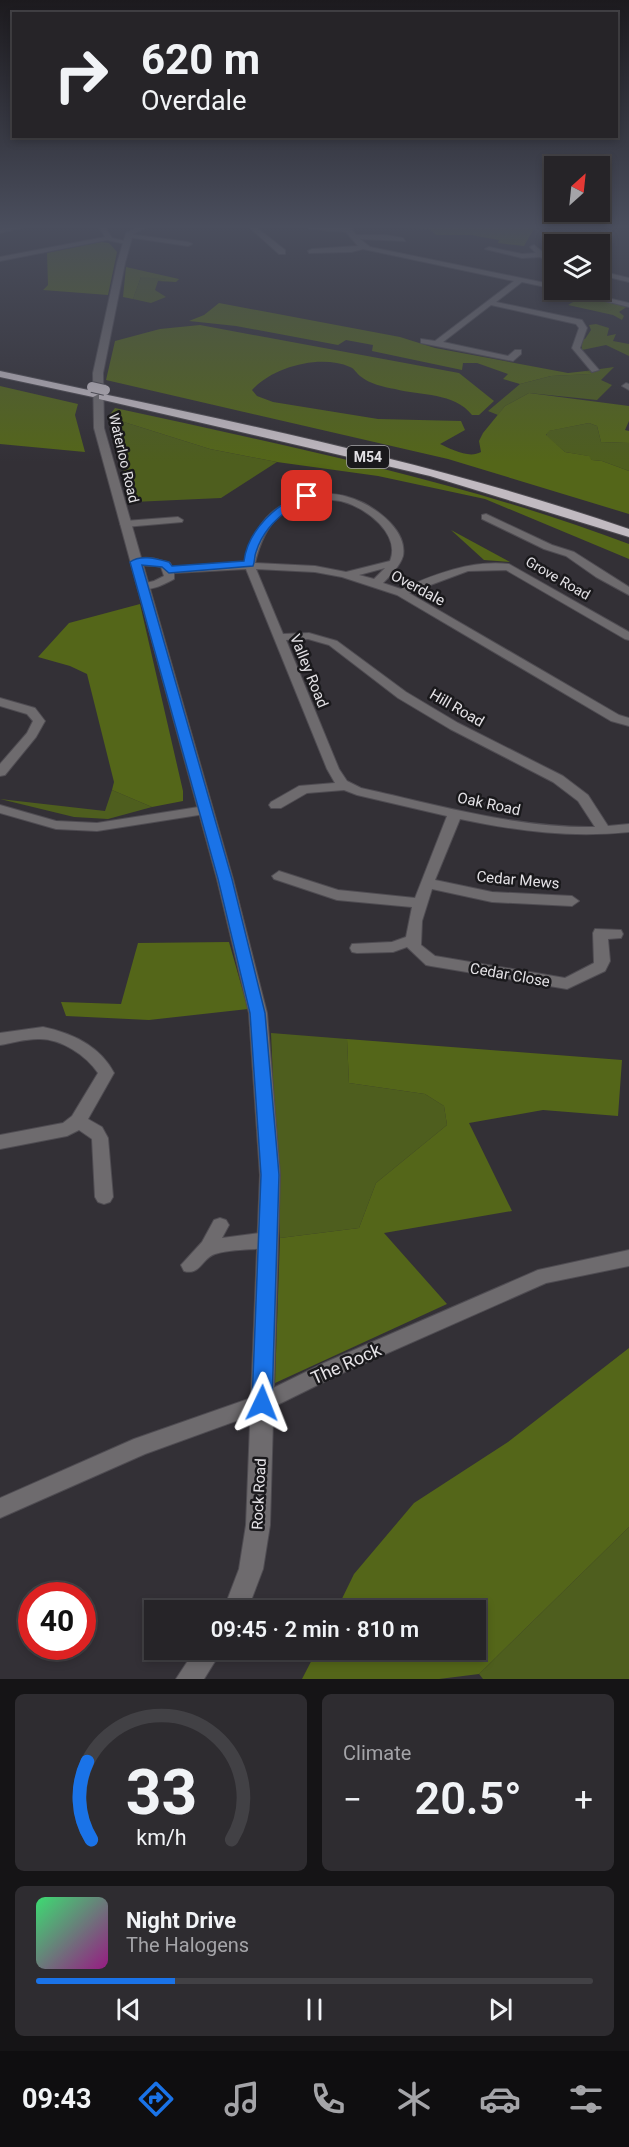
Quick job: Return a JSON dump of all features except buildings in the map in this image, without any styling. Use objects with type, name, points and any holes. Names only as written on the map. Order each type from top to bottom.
[{"type":"highway","name":"M54","points":[[0,366],[96,392],[367,456],[483,488],[629,533]]},
{"type":"highway","name":"M54","points":[[0,376],[96,392],[370,449],[495,482],[629,522]]},
{"type":"street","name":"Waterloo Road","points":[[113,305],[98,373],[99,428],[136,562]]},
{"type":"street","points":[[437,343],[488,305]]},
{"type":"street","points":[[503,305],[575,320],[583,325],[572,344],[581,357],[595,370]]},
{"type":"street","points":[[424,341],[510,359],[518,352]]},
{"type":"street","points":[[249,564],[257,538],[265,526],[287,505],[307,496],[325,495],[348,498],[373,510],[393,533],[398,553],[394,563],[377,583]]},
{"type":"street","points":[[486,517],[498,527],[570,554],[629,592]]},
{"type":"street","points":[[125,524],[178,520]]},
{"type":"street","name":"Overdale","points":[[136,562],[154,561],[166,565],[169,570],[249,564],[301,566],[348,574],[377,583],[400,593],[615,718],[629,722]]},
{"type":"street","name":"Rock Road","points":[[136,562],[205,810],[258,1013],[270,1175],[268,1240],[257,1537],[248,1579],[239,1600]]},
{"type":"street","points":[[348,574],[394,563]]},
{"type":"street","name":"Valley Road","points":[[249,564],[333,769],[345,786]]},
{"type":"street","name":"Grove Road","points":[[400,593],[445,573],[493,564],[509,567],[629,637]]},
{"type":"street","points":[[142,587],[157,584],[170,577],[169,570]]},
{"type":"street","name":"Hill Road","points":[[280,637],[309,636],[333,644],[402,694],[445,721],[558,779],[583,798],[605,831]]},
{"type":"street","points":[[0,702],[28,709],[39,721],[32,734],[0,772]]},
{"type":"street","name":"Oak Road","points":[[276,805],[304,789],[345,786],[509,827],[541,831],[605,831],[629,828]]},
{"type":"street","points":[[0,809],[56,825],[97,827],[205,810]]},
{"type":"street","points":[[357,948],[387,948],[411,940],[427,883],[455,814]]},
{"type":"street","points":[[279,876],[337,895],[422,903]]},
{"type":"street","name":"Cedar Mews","points":[[427,883],[492,897],[572,901]]},
{"type":"street","name":"Cedar Close","points":[[411,940],[414,947],[431,961],[567,984],[600,967],[603,961],[600,933],[616,934]]},
{"type":"street","points":[[0,1039],[45,1033],[98,1060],[106,1073],[78,1121],[67,1129],[51,1134],[0,1142]]},
{"type":"street","points":[[78,1121],[96,1132],[100,1138],[104,1197]]},
{"type":"street","points":[[190,1265],[208,1247],[219,1225]]},
{"type":"street","points":[[208,1247],[268,1240]]},
{"type":"street","name":"The Rock","points":[[0,1508],[141,1446],[262,1403],[331,1369],[544,1276],[629,1258]]},
{"type":"street","points":[[189,1679],[203,1660]]},
{"type":"green space","points":[[216,305],[232,305],[400,337],[435,348],[568,373],[586,371],[592,374],[551,376],[520,384],[503,379],[508,374],[477,363],[463,363],[462,370],[372,351],[373,345],[346,340],[338,345],[236,326],[189,321],[204,315]]},
{"type":"green space","points":[[570,305],[628,306],[619,312],[624,316],[622,320],[613,315]]},
{"type":"green space","points":[[596,324],[609,328],[607,336],[616,334],[613,341],[629,344],[629,356],[606,345],[582,350],[581,339],[585,339],[591,330],[589,325]]},
{"type":"green space","points":[[200,325],[459,373],[494,401],[479,415],[472,415],[456,402],[437,396],[377,385],[364,379],[352,368],[338,363],[311,362],[284,369],[252,390],[257,396],[273,402],[378,419],[461,421],[465,430],[440,444],[466,454],[481,452],[479,441],[483,433],[505,406],[529,393],[629,406],[629,421],[625,430],[629,431],[629,443],[601,442],[597,426],[589,423],[549,431],[546,435],[565,452],[589,456],[592,460],[602,461],[629,471],[629,514],[448,459],[106,380],[115,341],[160,329]]},
{"type":"green space","points":[[614,367],[601,380],[612,385],[597,400],[529,393],[505,406],[498,415],[488,411],[520,384],[551,376],[590,374],[586,371]]},
{"type":"green space","points":[[0,386],[78,404],[75,415],[85,452],[0,444]]},
{"type":"green space","points":[[115,408],[245,436],[439,483],[629,544],[629,559],[485,499],[378,476],[277,462],[210,449],[108,417]]},
{"type":"green space","points":[[108,417],[210,449],[277,462],[221,498],[133,502]]},
{"type":"green space","points":[[589,423],[597,426],[601,442],[629,443],[629,471],[602,461],[592,460],[588,456],[565,452],[546,436],[548,431]]},
{"type":"green space","points":[[451,530],[510,562],[484,560]]},
{"type":"green space","points":[[140,604],[183,791],[183,801],[152,807],[112,790],[114,782],[87,674],[70,666],[38,657],[69,623]]},
{"type":"green space","points":[[112,790],[152,807],[108,819],[74,817],[0,799],[105,811]]},
{"type":"green space","points":[[229,942],[248,1009],[149,1020],[66,1016],[61,1002],[121,1004],[138,943]]},
{"type":"green space","points":[[271,1033],[347,1039],[349,1083],[425,1094],[444,1106],[447,1125],[376,1183],[359,1228],[280,1238]]},
{"type":"green space","points":[[347,1039],[622,1060],[618,1116],[543,1110],[469,1123],[512,1211],[384,1233],[447,1304],[275,1383],[280,1238],[359,1228],[376,1183],[447,1125],[444,1106],[425,1094],[349,1083]]},
{"type":"green space","points":[[629,1348],[629,1527],[479,1674],[439,1679],[302,1679],[312,1660],[486,1660],[486,1600],[341,1600],[354,1574],[414,1503],[508,1442]]},
{"type":"green space","points":[[629,1527],[629,1679],[483,1679],[479,1674]]},
{"type":"route","points":[[262,1403],[270,1175],[258,1013],[225,879],[136,562],[154,561],[166,565],[169,570],[249,564],[251,552],[265,526],[287,505],[307,496]]}]
